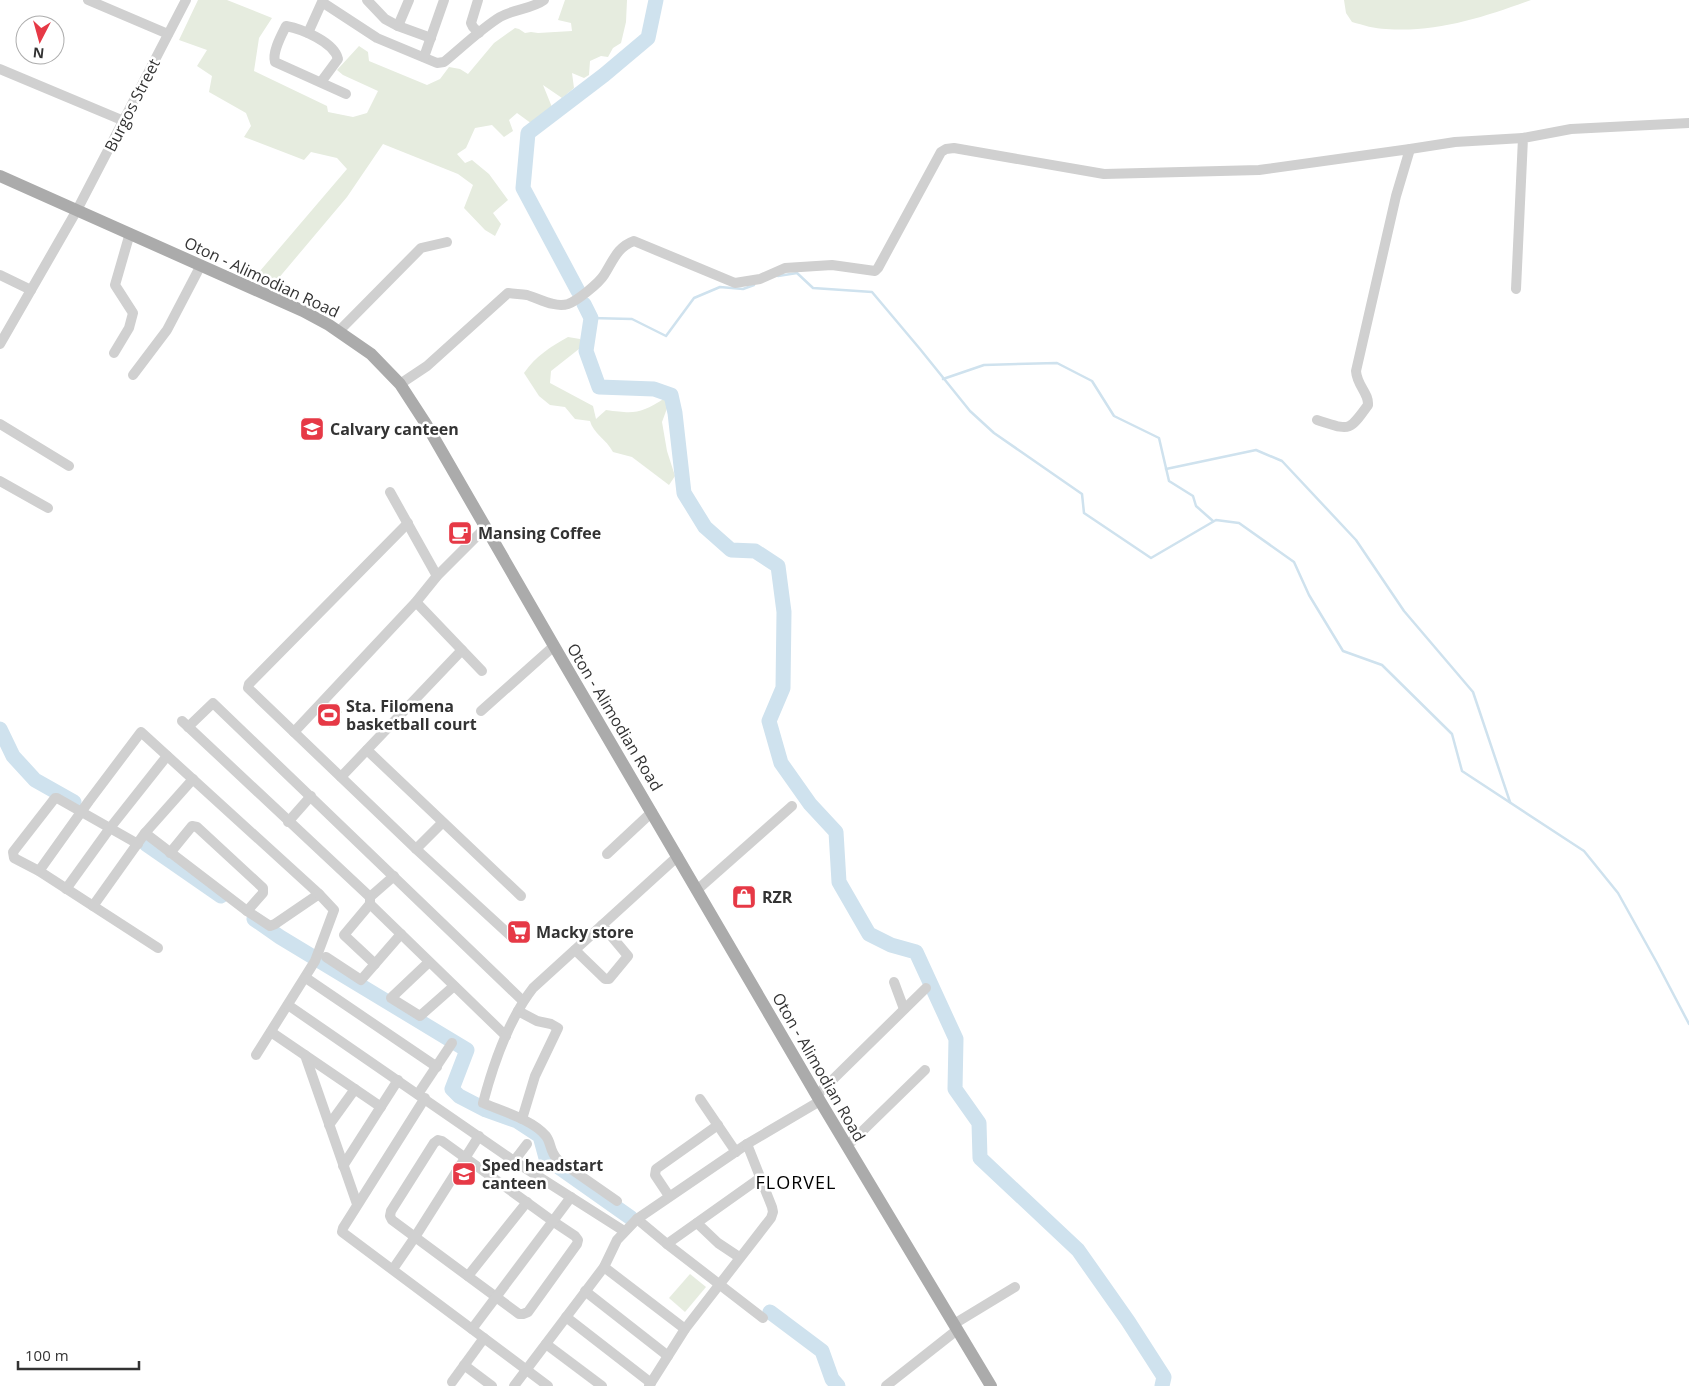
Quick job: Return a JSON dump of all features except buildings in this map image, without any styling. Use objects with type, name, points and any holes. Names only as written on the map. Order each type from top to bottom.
[{"type":"main road","name":"Oton - Alimodian Road","points":[[0,176],[303,311],[339,331],[371,354],[400,384],[426,424],[818,1098],[990,1386]]},
{"type":"street","points":[[88,0],[168,34]]},
{"type":"street","name":"Burgos Street","points":[[0,344],[76,210],[186,0]]},
{"type":"street","points":[[398,26],[409,0]]},
{"type":"street","points":[[424,57],[444,0]]},
{"type":"street","points":[[478,0],[471,23],[472,27],[479,33]]},
{"type":"street","points":[[506,14],[511,0]]},
{"type":"street","points":[[308,33],[322,2],[377,38],[437,63],[444,62],[498,18],[538,4],[544,0]]},
{"type":"street","points":[[370,2],[384,19],[431,38]]},
{"type":"street","points":[[321,82],[338,59],[336,52],[308,33],[286,26],[274,61],[346,94]]},
{"type":"street","points":[[0,69],[124,121]]},
{"type":"street","points":[[400,384],[427,366],[508,293],[525,295],[554,304],[568,304],[590,290],[603,276],[614,255],[626,244],[634,241],[735,283],[760,279],[785,268],[832,265],[875,271],[941,152],[946,149],[954,148],[1104,174],[1259,170],[1455,142],[1523,138],[1571,129],[1689,123]]},
{"type":"street","points":[[1516,289],[1523,138]]},
{"type":"street","points":[[1317,420],[1344,428],[1354,424],[1368,405],[1367,398],[1357,382],[1356,371],[1396,196],[1410,149]]},
{"type":"street","points":[[114,353],[132,320],[133,313],[115,285],[130,234]]},
{"type":"street","points":[[339,331],[421,248],[447,242]]},
{"type":"street","points":[[133,375],[167,330],[201,266]]},
{"type":"street","points":[[0,275],[31,290]]},
{"type":"street","points":[[0,424],[69,466]]},
{"type":"street","points":[[0,481],[48,508]]},
{"type":"street","points":[[390,492],[438,576]]},
{"type":"street","points":[[408,523],[248,684],[248,688],[416,850],[513,938]]},
{"type":"street","points":[[294,732],[438,576],[486,527]]},
{"type":"street","points":[[416,602],[482,671]]},
{"type":"street","points":[[481,711],[554,646]]},
{"type":"street","points":[[341,778],[462,650]]},
{"type":"street","points":[[506,1036],[429,962],[370,901],[185,724],[213,703],[394,876],[521,1006],[537,1021],[558,1028],[535,1076],[522,1119]]},
{"type":"street","points":[[39,871],[141,732],[319,894],[332,908],[334,913],[320,958],[256,1055]]},
{"type":"street","points":[[367,750],[521,896]]},
{"type":"street","points":[[66,888],[110,828],[167,756]]},
{"type":"street","points":[[93,906],[145,833],[193,779]]},
{"type":"street","points":[[288,822],[311,796]]},
{"type":"street","points":[[138,844],[59,798],[55,798],[13,852],[14,858],[39,871],[158,948]]},
{"type":"street","points":[[697,890],[792,806]]},
{"type":"street","points":[[607,854],[652,812]]},
{"type":"street","points":[[416,850],[442,823]]},
{"type":"street","points":[[170,853],[192,826],[197,827],[263,888],[263,893],[246,911]]},
{"type":"street","points":[[145,833],[246,911],[270,926],[273,926],[319,894]]},
{"type":"street","points":[[617,1201],[551,1154],[547,1137],[522,1119],[484,1103],[487,1088],[506,1036],[521,1006],[533,988],[678,856]]},
{"type":"street","points":[[375,964],[344,936],[370,901],[394,876]]},
{"type":"street","points":[[575,950],[605,979],[609,979],[628,956],[602,925]]},
{"type":"street","points":[[320,958],[361,980],[401,934]]},
{"type":"street","points":[[429,962],[391,998],[420,1016],[454,986]]},
{"type":"street","points":[[306,978],[436,1067]]},
{"type":"street","points":[[894,982],[904,1009]]},
{"type":"street","points":[[514,1386],[604,1267],[617,1240],[624,1231],[669,1196],[818,1098],[926,988]]},
{"type":"street","points":[[288,1005],[514,1161],[624,1231]]},
{"type":"street","points":[[271,1032],[381,1107]]},
{"type":"street","points":[[452,1043],[436,1067],[422,1096],[342,1232],[548,1386]]},
{"type":"street","points":[[305,1055],[357,1204]]},
{"type":"street","points":[[847,1146],[925,1070]]},
{"type":"street","points":[[343,1166],[398,1080]]},
{"type":"street","points":[[329,1125],[355,1089]]},
{"type":"street","points":[[700,1099],[736,1152]]},
{"type":"street","points":[[669,1196],[655,1175],[656,1169],[718,1125]]},
{"type":"street","points":[[393,1269],[478,1136]]},
{"type":"street","points":[[438,1140],[526,1202],[578,1240],[528,1312],[523,1314],[519,1314],[495,1298],[392,1220],[390,1216],[434,1143],[438,1140]]},
{"type":"street","points":[[514,1161],[526,1144]]},
{"type":"street","points":[[566,1318],[650,1384],[685,1329],[771,1218],[772,1207],[747,1144]]},
{"type":"street","points":[[666,1244],[760,1178]]},
{"type":"street","points":[[472,1329],[571,1197]]},
{"type":"street","points":[[468,1276],[526,1202]]},
{"type":"street","points":[[637,1219],[666,1244],[763,1318]]},
{"type":"street","points":[[697,1223],[718,1243],[739,1257]]},
{"type":"street","points":[[604,1267],[685,1329]]},
{"type":"street","points":[[886,1386],[955,1327],[1015,1288]]},
{"type":"street","points":[[586,1291],[668,1356]]},
{"type":"street","points":[[452,1382],[484,1338]]},
{"type":"street","points":[[546,1344],[602,1386]]},
{"type":"street","points":[[464,1365],[492,1386]]},
{"type":"shaded area","points":[[198,0],[227,0],[272,18],[259,38],[254,71],[327,106],[328,112],[353,117],[367,113],[378,91],[343,75],[337,70],[359,46],[368,52],[369,61],[427,85],[440,79],[449,67],[460,69],[468,74],[494,43],[515,28],[525,33],[572,31],[571,23],[558,20],[565,0],[627,0],[626,22],[621,43],[613,48],[608,57],[601,56],[590,61],[589,75],[584,78],[572,73],[574,88],[562,98],[543,85],[556,117],[539,129],[517,113],[509,120],[513,131],[504,137],[492,125],[475,128],[466,148],[457,154],[465,163],[472,160],[489,174],[508,200],[493,213],[501,224],[495,236],[485,230],[464,208],[473,185],[458,174],[383,144],[347,197],[272,286],[254,278],[347,169],[337,158],[311,152],[304,160],[244,137],[251,126],[246,113],[209,92],[212,76],[197,66],[207,50],[179,40]]},
{"type":"shaded area","points":[[1344,0],[1531,0],[1478,18],[1442,26],[1405,30],[1369,27],[1352,22],[1346,13]]},
{"type":"shaded area","points":[[568,337],[580,339],[584,345],[551,371],[550,383],[593,406],[596,419],[606,410],[637,412],[665,398],[669,403],[662,422],[667,451],[675,476],[669,485],[632,457],[613,452],[594,429],[590,421],[575,419],[565,407],[550,405],[539,396],[524,373],[544,352]]},
{"type":"shaded area","name":"Sta. Filomena basketball court","points":[[329,702],[342,712],[330,728],[317,717]]},
{"type":"shaded area","points":[[690,1274],[706,1287],[685,1312],[669,1298]]},
{"type":"waterway","points":[[578,291],[523,188],[528,133],[604,75],[648,38],[656,0]]},
{"type":"waterway","points":[[778,276],[797,273],[813,288],[872,292],[970,411],[994,433],[1082,494],[1084,513],[1151,558],[1216,520],[1239,523],[1294,562],[1309,595],[1343,651],[1382,665],[1452,734],[1462,771],[1584,851],[1618,893],[1689,1024]]},
{"type":"waterway","points":[[591,318],[632,319],[666,336],[694,298],[720,287],[743,289],[754,285]]},
{"type":"waterway","points":[[584,304],[591,318],[586,351],[599,387],[654,389],[671,395],[675,413],[684,493],[705,527],[731,550],[755,551],[778,566],[784,612],[783,688],[769,721],[781,763],[810,804],[836,832],[839,882],[869,934],[891,945],[916,952],[956,1039],[955,1089],[979,1123],[980,1158],[1078,1250],[1128,1321],[1164,1377],[1162,1386]]},
{"type":"waterway","points":[[943,379],[984,365],[1057,363],[1092,381],[1114,416],[1159,438],[1169,481],[1193,496],[1196,506],[1213,521]]},
{"type":"waterway","points":[[1166,469],[1256,450],[1282,461],[1356,540],[1404,611],[1473,692],[1510,802]]},
{"type":"waterway","points":[[0,729],[13,756],[35,780],[74,802]]},
{"type":"waterway","points":[[146,844],[221,896]]},
{"type":"waterway","points":[[254,919],[280,937],[467,1050],[452,1089],[459,1096],[486,1110],[517,1121],[540,1136],[546,1158],[631,1218]]},
{"type":"waterway","points":[[770,1312],[822,1351],[832,1379],[838,1386]]},
{"type":"place","name":"Calvary canteen","points":[[312,429]]},
{"type":"place","name":"Mansing Coffee","points":[[460,533]]},
{"type":"place","name":"Sta. Filomena basketball court","points":[[329,715]]},
{"type":"place","name":"RZR","points":[[744,897]]},
{"type":"place","name":"Macky store","points":[[519,932]]},
{"type":"place","name":"Sped headstart canteen","points":[[464,1174]]},
{"type":"district","name":"FLORVEL","points":[[796,1183]]}]
